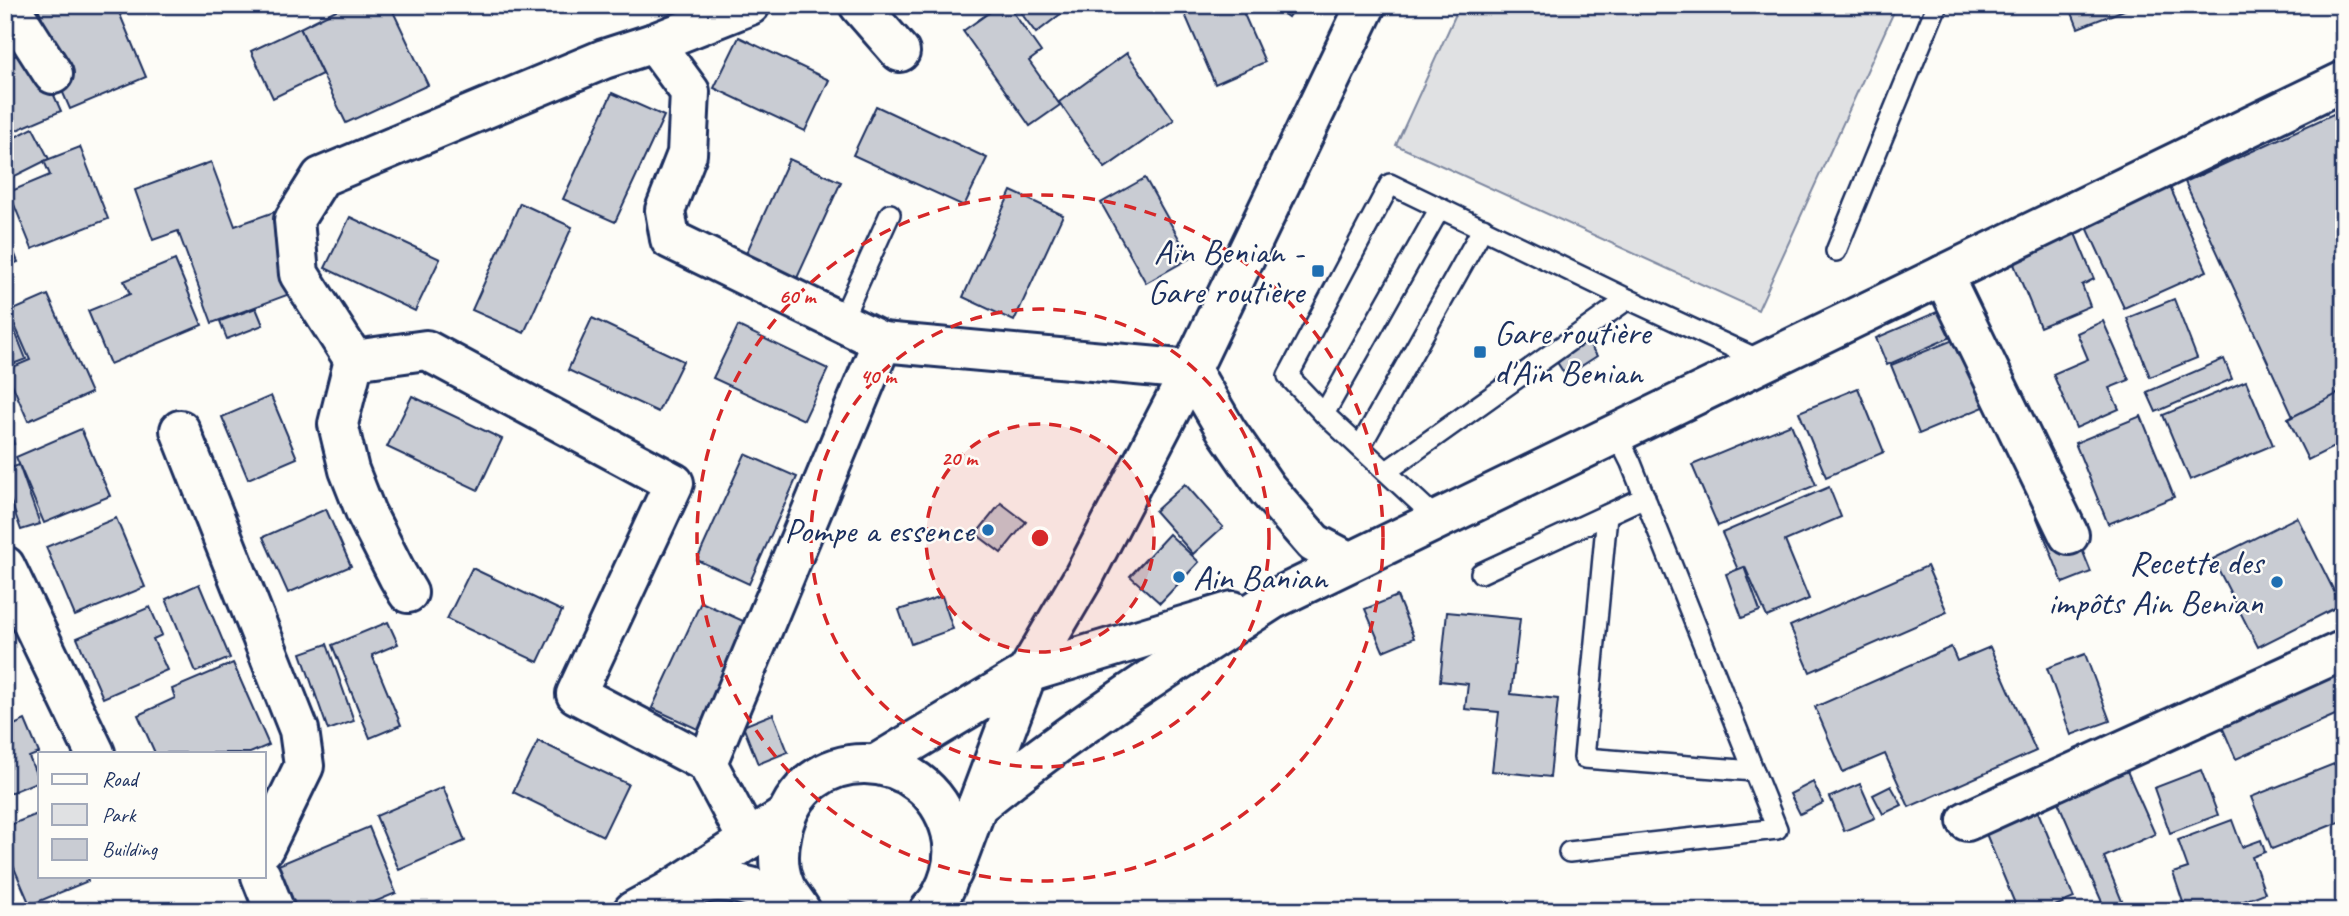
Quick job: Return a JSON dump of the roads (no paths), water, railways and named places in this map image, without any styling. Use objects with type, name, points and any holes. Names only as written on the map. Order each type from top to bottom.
[{"type":"street","points":[[9,5],[53,74]]},
{"type":"street","points":[[408,593],[366,513],[349,470],[338,424],[354,360],[299,274],[294,220],[320,177],[604,59],[654,43],[750,5]]},
{"type":"street","points":[[859,5],[900,52]]},
{"type":"street","points":[[929,911],[939,902],[952,873],[1027,673],[1084,576],[1191,370],[1366,5]]},
{"type":"street","points":[[654,43],[690,92],[688,153],[665,210],[670,239],[883,342],[1191,370]]},
{"type":"street","points":[[977,806],[1035,758],[1272,600],[2344,81]]},
{"type":"street","points":[[1943,275],[2069,535]]},
{"type":"street","points":[[706,763],[883,342]]},
{"type":"street","points":[[354,360],[426,350],[674,483],[576,694],[706,763],[748,840]]},
{"type":"street","points":[[1191,370],[1226,430],[1267,489],[1314,543],[1348,561]]},
{"type":"street","points":[[180,430],[299,730],[304,766],[266,844]]},
{"type":"street","points":[[5,566],[95,752]]},
{"type":"street","points":[[876,764],[1027,673],[1272,600]]},
{"type":"street","points":[[1967,821],[2344,650]]},
{"type":"street","points":[[800,911],[784,885],[777,851],[785,816],[800,793],[822,775],[848,765],[876,764],[905,772],[929,790],[946,814],[954,843],[952,873]]},
{"type":"street","points":[[633,911],[668,892],[785,816]]},
{"type":"street","points":[[262,878],[275,911]]},
{"type":"street","points":[[668,892],[716,882],[747,886],[777,896],[800,911]]},
{"type":"lane","points":[[1836,251],[1937,5]]},
{"type":"lane","points":[[1437,519],[1324,414],[1288,376],[1390,184],[1764,362]]},
{"type":"lane","points":[[1324,414],[1440,208]]},
{"type":"lane","points":[[841,322],[890,214]]},
{"type":"lane","points":[[1360,447],[1483,228]]},
{"type":"lane","points":[[1387,471],[1628,299]]},
{"type":"lane","points":[[1569,852],[1777,829],[1616,433]]},
{"type":"lane","points":[[1481,573],[1644,497]]},
{"type":"lane","points":[[1607,515],[1584,758],[1754,771]]},
{"type":"place","name":"Aïn Benian - Gare routière","points":[[1318,271]]},
{"type":"place","name":"Gare routière d'Aïn Benian","points":[[1480,352]]},
{"type":"place","name":"Pompe a essence","points":[[988,530]]},
{"type":"place","name":"Ain Banian","points":[[1179,577]]},
{"type":"place","name":"Recette des impôts Ain Benian","points":[[2277,582]]}]
